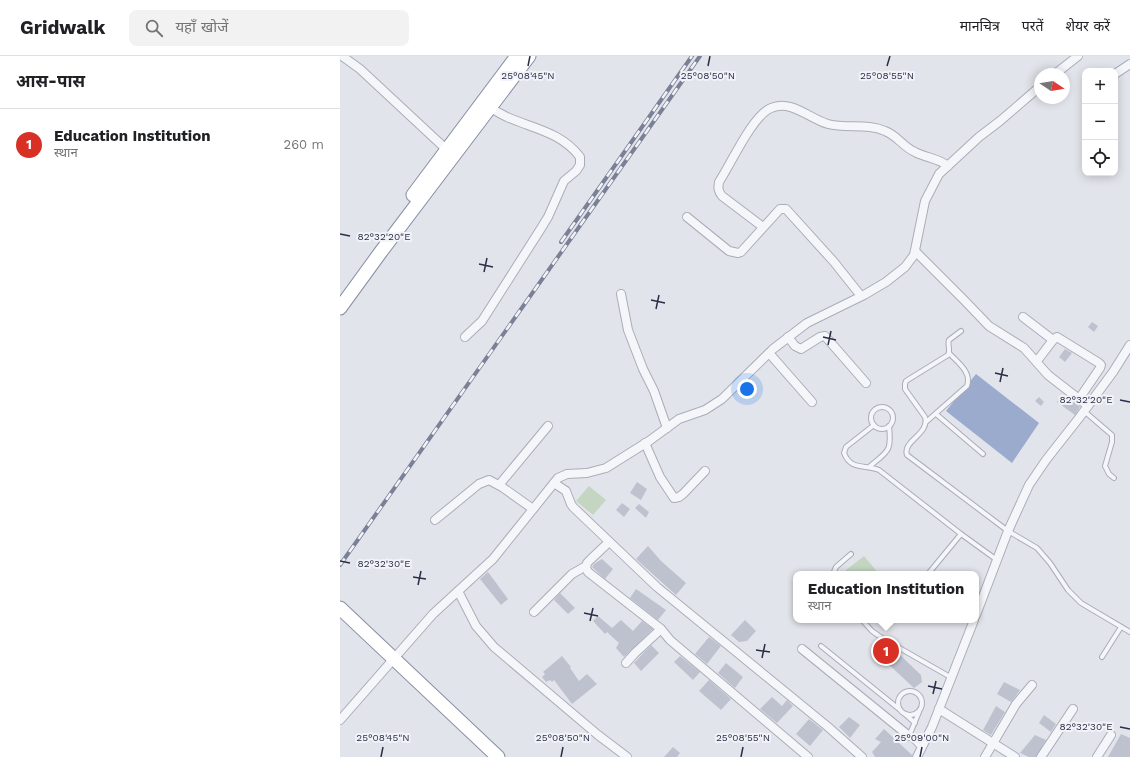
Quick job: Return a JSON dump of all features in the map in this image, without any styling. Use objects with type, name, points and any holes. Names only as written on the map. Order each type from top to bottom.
[{"type":"highway","points":[[340,293],[517,56]]},
{"type":"highway","points":[[340,308],[529,56]]},
{"type":"highway","points":[[340,608],[498,757]]},
{"type":"street","points":[[342,56],[360,69],[447,150]]},
{"type":"street","points":[[1063,68],[1078,56]]},
{"type":"street","points":[[1118,72],[1130,64]]},
{"type":"street","points":[[340,720],[433,614],[493,559],[558,478],[567,474],[588,473],[606,468],[685,416],[713,406],[769,353],[807,322],[886,282],[905,266],[910,261],[915,251],[925,200],[939,174],[979,137],[1034,92]]},
{"type":"street","points":[[763,227],[722,196],[718,187],[719,182],[753,125],[765,112],[771,108],[785,106],[829,124],[884,130],[895,136],[913,152],[938,160],[948,166]]},
{"type":"street","points":[[465,337],[482,321],[548,217],[564,181],[576,171],[580,165],[580,157],[569,144],[544,131],[507,117],[490,108]]},
{"type":"street","points":[[687,217],[729,251],[738,254],[780,209],[786,209],[838,266],[861,296]]},
{"type":"street","points":[[915,251],[989,326],[1024,348],[1048,375],[1079,399],[1086,408]]},
{"type":"street","points":[[621,294],[628,330],[640,363],[654,391],[667,428]]},
{"type":"street","points":[[1023,317],[1053,340]]},
{"type":"street","points":[[788,337],[795,346],[801,349],[820,337],[825,336],[866,383]]},
{"type":"street","points":[[1037,362],[1053,340],[1059,337],[1101,365],[1079,399]]},
{"type":"street","points":[[979,607],[1008,531],[1022,499],[1037,472],[1113,372],[1130,345]]},
{"type":"street","points":[[769,353],[812,402]]},
{"type":"street","points":[[499,485],[548,426]]},
{"type":"street","points":[[646,443],[660,477],[674,498],[683,494],[705,471]]},
{"type":"street","points":[[435,520],[479,484],[489,480],[499,485],[533,509]]},
{"type":"street","points":[[554,483],[566,491],[573,507],[657,587],[827,726],[862,757]]},
{"type":"street","points":[[534,612],[572,574],[586,566],[591,559],[609,542]]},
{"type":"street","points":[[586,566],[588,572],[661,629],[670,640],[808,757]]},
{"type":"street","points":[[458,591],[476,626],[494,647],[622,756]]},
{"type":"street","points":[[917,757],[952,678],[973,623]]},
{"type":"street","points":[[626,663],[661,629]]},
{"type":"street","points":[[802,649],[909,736]]},
{"type":"street","points":[[985,757],[994,744],[1016,704],[1032,685]]},
{"type":"street","points":[[939,709],[1015,757]]},
{"type":"street","points":[[1041,757],[1073,709]]},
{"type":"street","points":[[1097,757],[1112,736]]},
{"type":"lane","points":[[961,331],[949,340],[949,353],[947,357],[906,381],[905,389],[925,417],[926,422],[925,427],[907,447],[907,455],[1008,531],[1037,548],[1050,563],[1068,590],[1081,603],[1130,632]]},
{"type":"lane","points":[[926,422],[967,386],[969,382],[968,374],[949,353]]},
{"type":"lane","points":[[869,467],[890,448],[891,439],[890,426],[892,422],[892,415],[888,409],[882,407],[875,410],[872,416],[872,423],[874,426],[884,429],[890,426]]},
{"type":"lane","points":[[1086,408],[1112,435],[1112,442],[1105,466],[1109,474],[1114,478]]},
{"type":"lane","points":[[936,414],[983,454]]},
{"type":"lane","points":[[874,426],[846,447],[844,453],[848,462],[862,467],[869,467],[879,470],[997,560]]},
{"type":"lane","points":[[930,571],[961,534]]},
{"type":"lane","points":[[834,571],[836,567],[851,554]]},
{"type":"lane","points":[[865,623],[872,631],[882,638],[952,678]]},
{"type":"lane","points":[[1102,657],[1121,627]]},
{"type":"lane","points":[[821,646],[915,723]]},
{"type":"lane","points":[[899,709],[899,696],[910,690],[918,693],[922,704],[909,736],[922,748]]},
{"type":"lane","points":[[905,714],[912,715],[921,708]]},
{"type":"green space","points":[[589,486],[606,500],[593,515],[576,501]]},
{"type":"green space","points":[[864,556],[876,571],[845,571]]},
{"type":"water","points":[[976,374],[1039,423],[1012,463],[946,411]]},
{"type":"building","points":[[1092,322],[1098,326],[1094,332],[1088,327]]},
{"type":"building","points":[[1065,349],[1072,353],[1065,362],[1059,357]]},
{"type":"building","points":[[1061,396],[1067,401],[1069,398],[1080,407],[1075,415],[1057,402]]},
{"type":"building","points":[[1039,397],[1044,402],[1041,406],[1035,401]]},
{"type":"building","points":[[637,482],[647,489],[641,500],[630,493]]},
{"type":"building","points":[[622,503],[630,509],[624,517],[616,510]]},
{"type":"building","points":[[639,504],[649,512],[646,518],[635,508]]},
{"type":"building","points":[[648,546],[661,561],[686,583],[676,595],[636,559]]},
{"type":"building","points":[[602,559],[613,569],[605,579],[592,567]]},
{"type":"building","points":[[488,572],[508,599],[501,605],[480,579]]},
{"type":"building","points":[[636,589],[666,610],[658,620],[630,598]]},
{"type":"building","points":[[560,593],[575,608],[568,614],[554,600]]},
{"type":"building","points":[[598,616],[612,628],[621,620],[633,631],[642,621],[653,629],[624,657],[616,648],[619,643],[607,632],[605,634],[593,621]]},
{"type":"building","points":[[745,620],[756,631],[747,641],[739,642],[731,635]]},
{"type":"building","points":[[709,637],[721,646],[707,664],[695,654]]},
{"type":"building","points":[[651,645],[659,653],[641,671],[634,663]]},
{"type":"building","points":[[885,648],[896,658],[899,654],[921,675],[922,682],[914,688],[885,661],[886,660],[880,654]]},
{"type":"building","points":[[562,656],[571,667],[570,668],[579,681],[587,674],[597,684],[572,704],[554,680],[552,682],[550,680],[546,682],[542,677],[545,674],[543,672]]},
{"type":"building","points":[[680,656],[700,672],[693,680],[674,662]]},
{"type":"building","points":[[726,663],[743,677],[735,688],[718,673]]},
{"type":"building","points":[[709,680],[731,699],[721,710],[699,691]]},
{"type":"building","points":[[1004,682],[1020,690],[1011,702],[997,694]]},
{"type":"building","points":[[772,697],[782,706],[787,700],[793,706],[777,723],[760,709]]},
{"type":"building","points":[[996,706],[1005,712],[991,735],[983,730]]},
{"type":"building","points":[[1044,715],[1056,724],[1051,732],[1039,723]]},
{"type":"building","points":[[849,717],[860,725],[850,738],[839,727]]},
{"type":"building","points":[[809,719],[823,730],[810,746],[796,734]]},
{"type":"building","points":[[884,729],[912,755],[912,757],[875,757],[872,752],[881,742],[875,739]]},
{"type":"building","points":[[1121,734],[1130,738],[1130,757],[1108,757]]},
{"type":"building","points":[[1035,735],[1046,740],[1036,757],[1029,757],[1020,753]]},
{"type":"building","points":[[673,747],[680,753],[677,757],[664,757]]},
{"type":"railway","points":[[561,242],[692,56]]},
{"type":"railway","points":[[340,565],[700,56]]},
{"type":"place","name":"Education Institution","points":[[886,651]]}]
